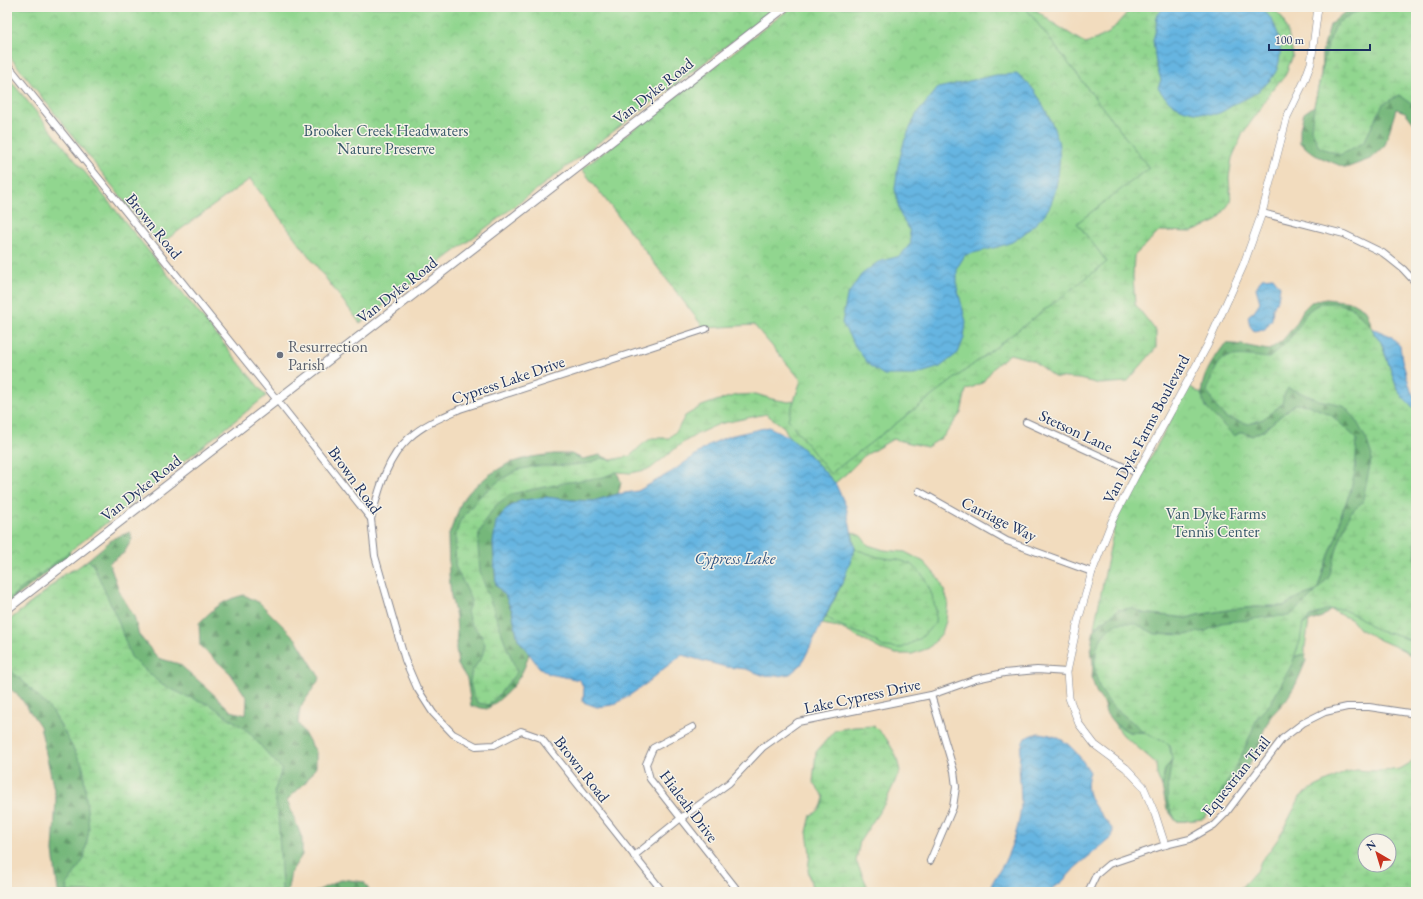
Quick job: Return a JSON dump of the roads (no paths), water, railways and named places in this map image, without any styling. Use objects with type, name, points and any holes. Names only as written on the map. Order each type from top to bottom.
[{"type":"main road","name":"Van Dyke Road","points":[[7,609],[785,7]]},
{"type":"street","name":"Van Dyke Farms Boulevard","points":[[1165,845],[1155,814],[1143,786],[1126,768],[1095,745],[1080,724],[1069,698],[1067,672],[1078,621],[1092,572],[1112,521],[1207,346],[1243,266],[1262,213],[1287,117],[1304,82],[1311,63],[1318,7]]},
{"type":"street","name":"Brown Road","points":[[7,64],[371,519],[375,556],[406,660],[417,688],[433,712],[453,734],[476,746],[494,745],[521,732],[541,738],[663,892]]},
{"type":"street","points":[[1262,213],[1344,234],[1383,253],[1403,269],[1416,283]]},
{"type":"street","name":"Cypress Lake Drive","points":[[371,519],[388,465],[398,450],[409,438],[436,420],[460,409],[706,330]]},
{"type":"street","name":"Stetson Lane","points":[[1026,422],[1137,473]]},
{"type":"street","name":"Carriage Way","points":[[919,492],[1007,541],[1092,572]]},
{"type":"street","name":"Lake Cypress Drive","points":[[634,856],[681,818],[729,783],[763,747],[798,722],[931,695],[976,680],[1004,673],[1037,670],[1067,672]]},
{"type":"street","points":[[930,861],[953,807],[956,786],[954,771],[931,695]]},
{"type":"street","name":"Equestrian Trail","points":[[1088,892],[1096,875],[1109,864],[1165,845],[1190,839],[1214,825],[1226,813],[1282,739],[1303,723],[1324,712],[1347,707],[1369,707],[1416,714]]},
{"type":"street","name":"Hialeah Drive","points":[[693,727],[653,748],[646,764],[650,779],[740,892]]},
{"type":"water","points":[[1165,7],[1261,7],[1271,19],[1279,39],[1280,54],[1276,72],[1258,91],[1224,111],[1213,114],[1189,111],[1177,106],[1167,99],[1158,88],[1161,80],[1156,64],[1153,40],[1156,29],[1157,15]]},
{"type":"water","points":[[1018,74],[1033,89],[1040,100],[1051,121],[1058,141],[1058,176],[1051,203],[1037,223],[1012,242],[965,255],[957,268],[957,287],[966,322],[964,338],[958,353],[940,367],[914,375],[884,375],[870,366],[855,346],[842,323],[847,296],[861,275],[878,262],[900,256],[911,243],[909,229],[900,214],[895,189],[898,166],[904,142],[916,115],[938,88],[996,75]]},
{"type":"water","points":[[1273,277],[1280,286],[1278,299],[1273,308],[1272,319],[1265,329],[1254,331],[1250,326],[1248,316],[1254,311],[1260,302],[1256,288],[1262,278]]},
{"type":"water","points":[[1372,328],[1391,336],[1400,346],[1402,360],[1411,391],[1416,399],[1416,406],[1413,407],[1398,391],[1381,342],[1375,335]]},
{"type":"water","name":"Cypress Lake","points":[[769,427],[789,437],[804,450],[835,483],[846,506],[855,549],[843,581],[801,665],[790,674],[778,676],[762,675],[746,669],[726,667],[682,655],[630,695],[613,705],[597,707],[583,702],[584,689],[580,680],[549,674],[539,667],[518,639],[512,611],[505,595],[496,585],[493,543],[496,522],[506,509],[519,501],[546,497],[593,501],[618,494],[638,491],[673,471],[711,444],[729,436]]},
{"type":"water","points":[[1038,733],[1048,734],[1063,741],[1080,757],[1090,772],[1088,781],[1089,796],[1097,810],[1113,830],[1112,837],[1076,867],[1062,882],[1048,892],[990,892],[989,890],[994,879],[1004,863],[1009,851],[1019,820],[1021,795],[1019,765],[1022,747],[1025,738]]},
{"type":"place","name":"Resurrection Parish","points":[[280,355]]},
{"type":"park label","name":"Brooker Creek Headwaters Nature Preserve","points":[[386,139]]},
{"type":"park label","name":"Van Dyke Farms Tennis Center","points":[[1216,522]]}]
